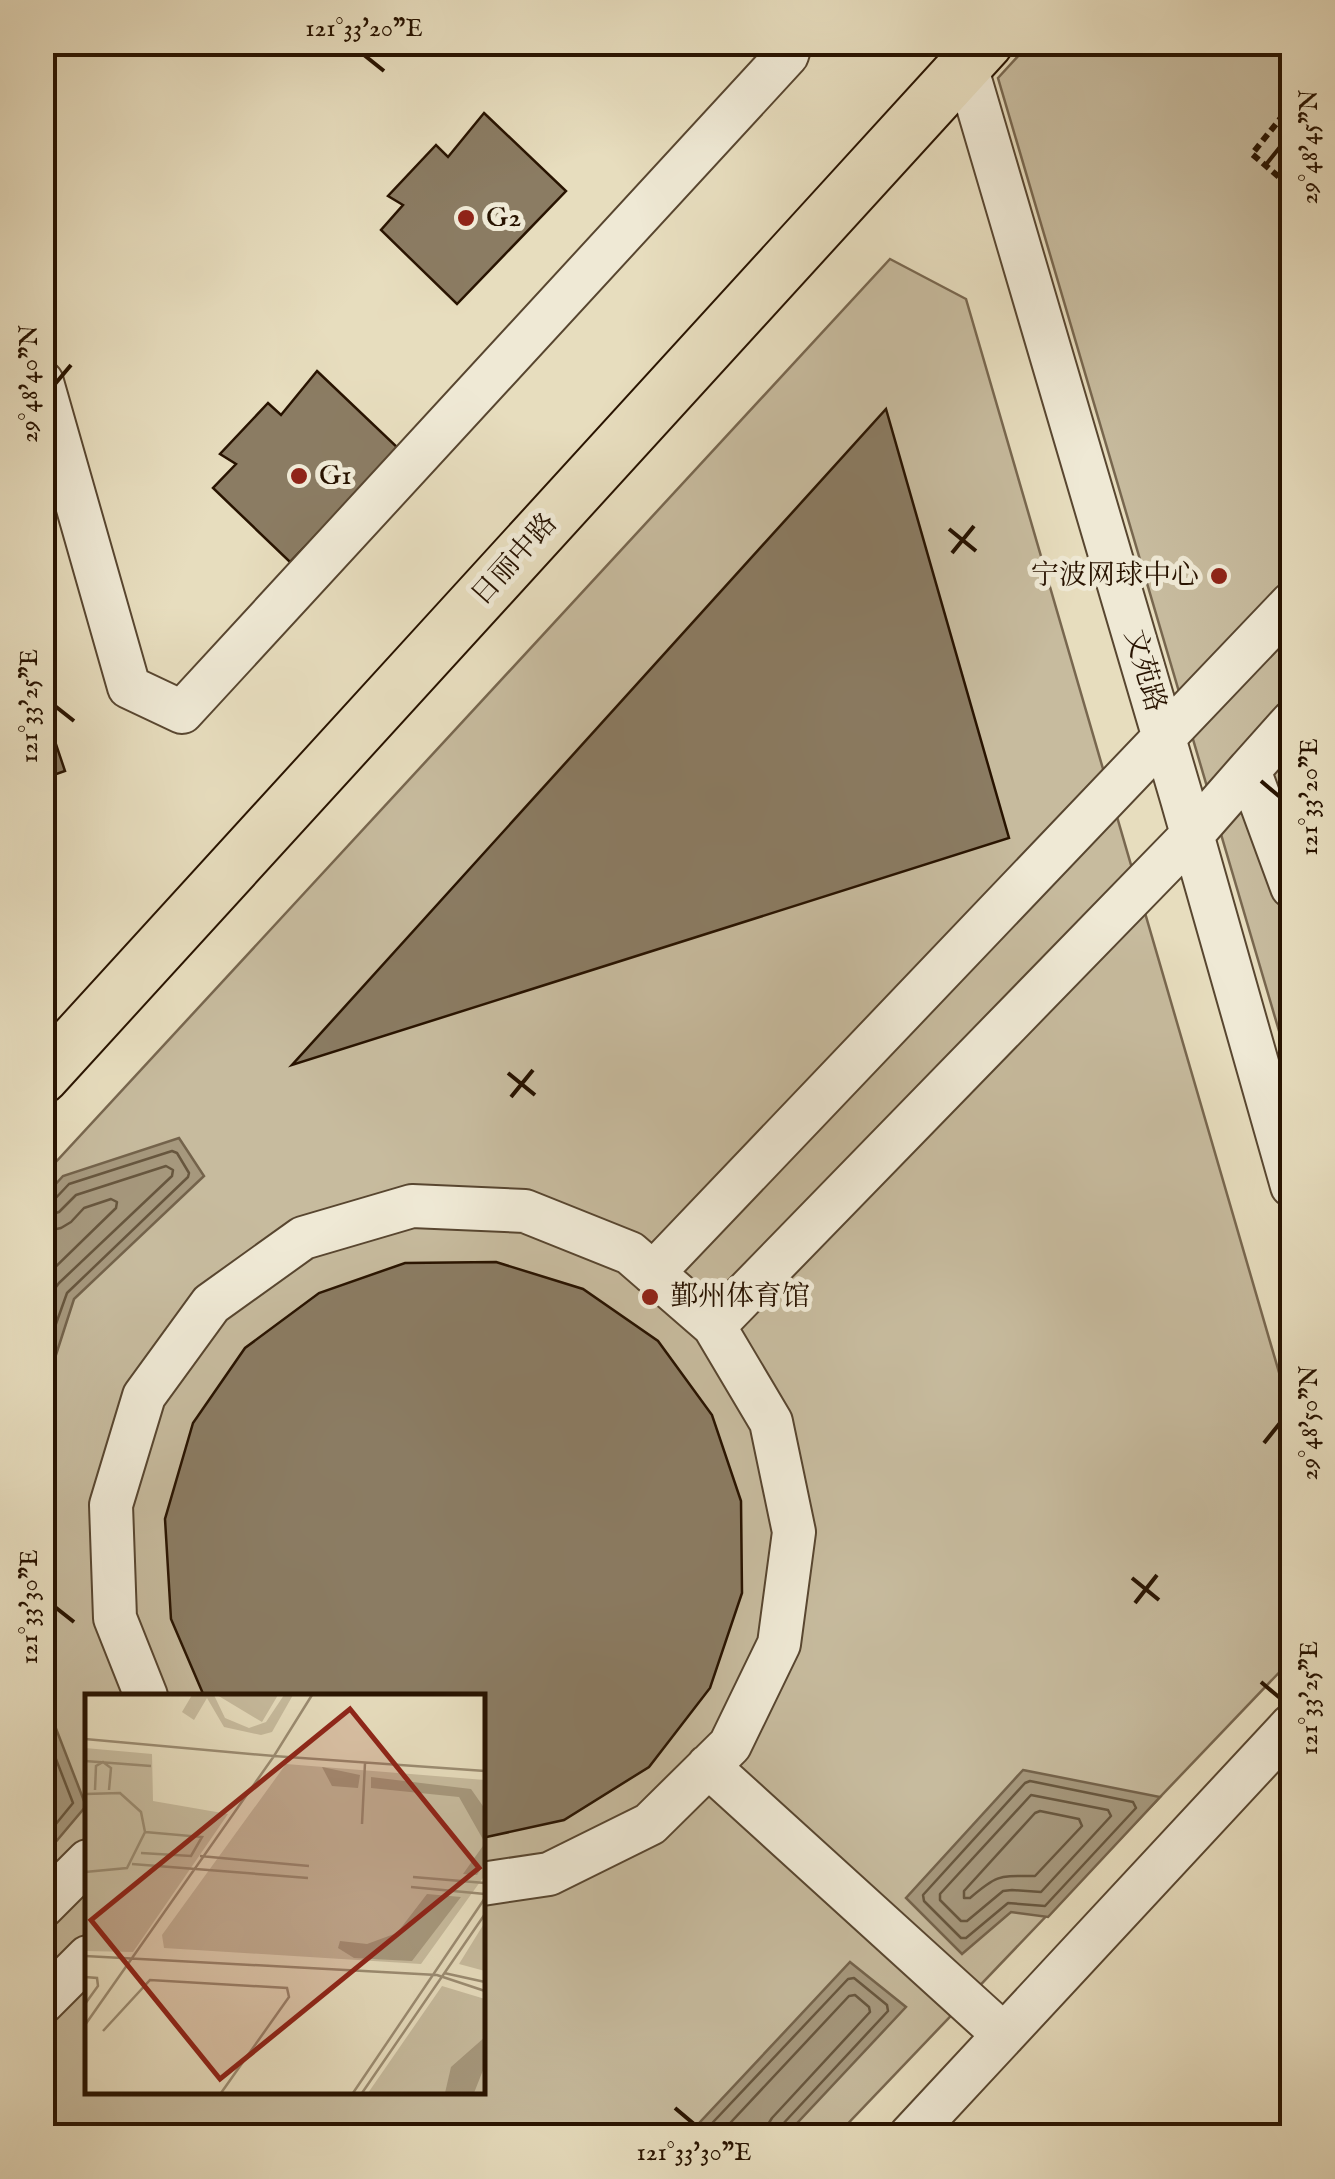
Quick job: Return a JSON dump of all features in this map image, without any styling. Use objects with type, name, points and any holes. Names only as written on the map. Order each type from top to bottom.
[{"type":"main road","name":"日丽中路","points":[[42,1077],[971,51]]},
{"type":"street","points":[[42,382],[129,687],[182,712],[787,55],[791,42]]},
{"type":"street","name":"文苑路","points":[[971,51],[1292,1186]]},
{"type":"street","points":[[654,1273],[1292,603]]},
{"type":"street","points":[[714,1326],[1192,835],[1292,722]]},
{"type":"street","points":[[1249,770],[1292,887]]},
{"type":"street","points":[[145,1694],[116,1618],[111,1504],[144,1396],[211,1304],[303,1238],[412,1206],[526,1212],[630,1253],[714,1326],[771,1422],[794,1532],[779,1644],[730,1745],[650,1824],[550,1874],[485,1884]]},
{"type":"street","points":[[910,2136],[1292,1725]]},
{"type":"street","points":[[708,1766],[1004,2035]]},
{"type":"street","points":[[42,1906],[85,1864]]},
{"type":"street","points":[[42,2003],[85,1960]]},
{"type":"path","points":[[1292,104],[1252,154],[1292,188]]},
{"type":"shaded area","name":"宁波网球中心","points":[[1030,43],[1292,43],[1292,1075],[998,78]]},
{"type":"shaded area","name":"鄞州体育馆","points":[[890,259],[966,299],[1292,1417],[1292,1659],[836,2136],[43,2136],[42,1177]]},
{"type":"water","points":[[179,1138],[204,1176],[74,1299],[43,1395],[43,1198],[63,1176]]},
{"type":"water","points":[[43,1695],[85,1807],[42,1857]]},
{"type":"water","points":[[1023,1770],[1160,1797],[1048,1917],[1011,1912],[962,1954],[906,1898]]},
{"type":"water","points":[[850,1962],[906,2007],[785,2136],[687,2136]]},
{"type":"building","name":"G2","points":[[484,113],[566,191],[457,304],[381,230],[403,205],[388,196],[436,145],[448,157]]},
{"type":"building","name":"G1","points":[[317,371],[399,449],[290,562],[213,488],[236,464],[220,454],[268,403],[281,415]]},
{"type":"building","points":[[886,409],[1009,838],[292,1065]]},
{"type":"building","points":[[42,703],[65,771],[42,779]]},
{"type":"building","points":[[42,703],[65,771],[42,779]]},
{"type":"building","name":"鄞州体育馆","points":[[496,1262],[583,1289],[658,1341],[712,1415],[741,1501],[742,1593],[710,1688],[649,1767],[564,1820],[485,1837],[485,1694],[203,1694],[171,1619],[165,1519],[193,1423],[245,1348],[319,1293],[405,1263]]},
{"type":"place","name":"G2","points":[[466,218]]},
{"type":"place","name":"G1","points":[[299,476]]},
{"type":"place","name":"宁波网球中心","points":[[1219,576]]},
{"type":"place","name":"鄞州体育馆","points":[[650,1297]]}]
